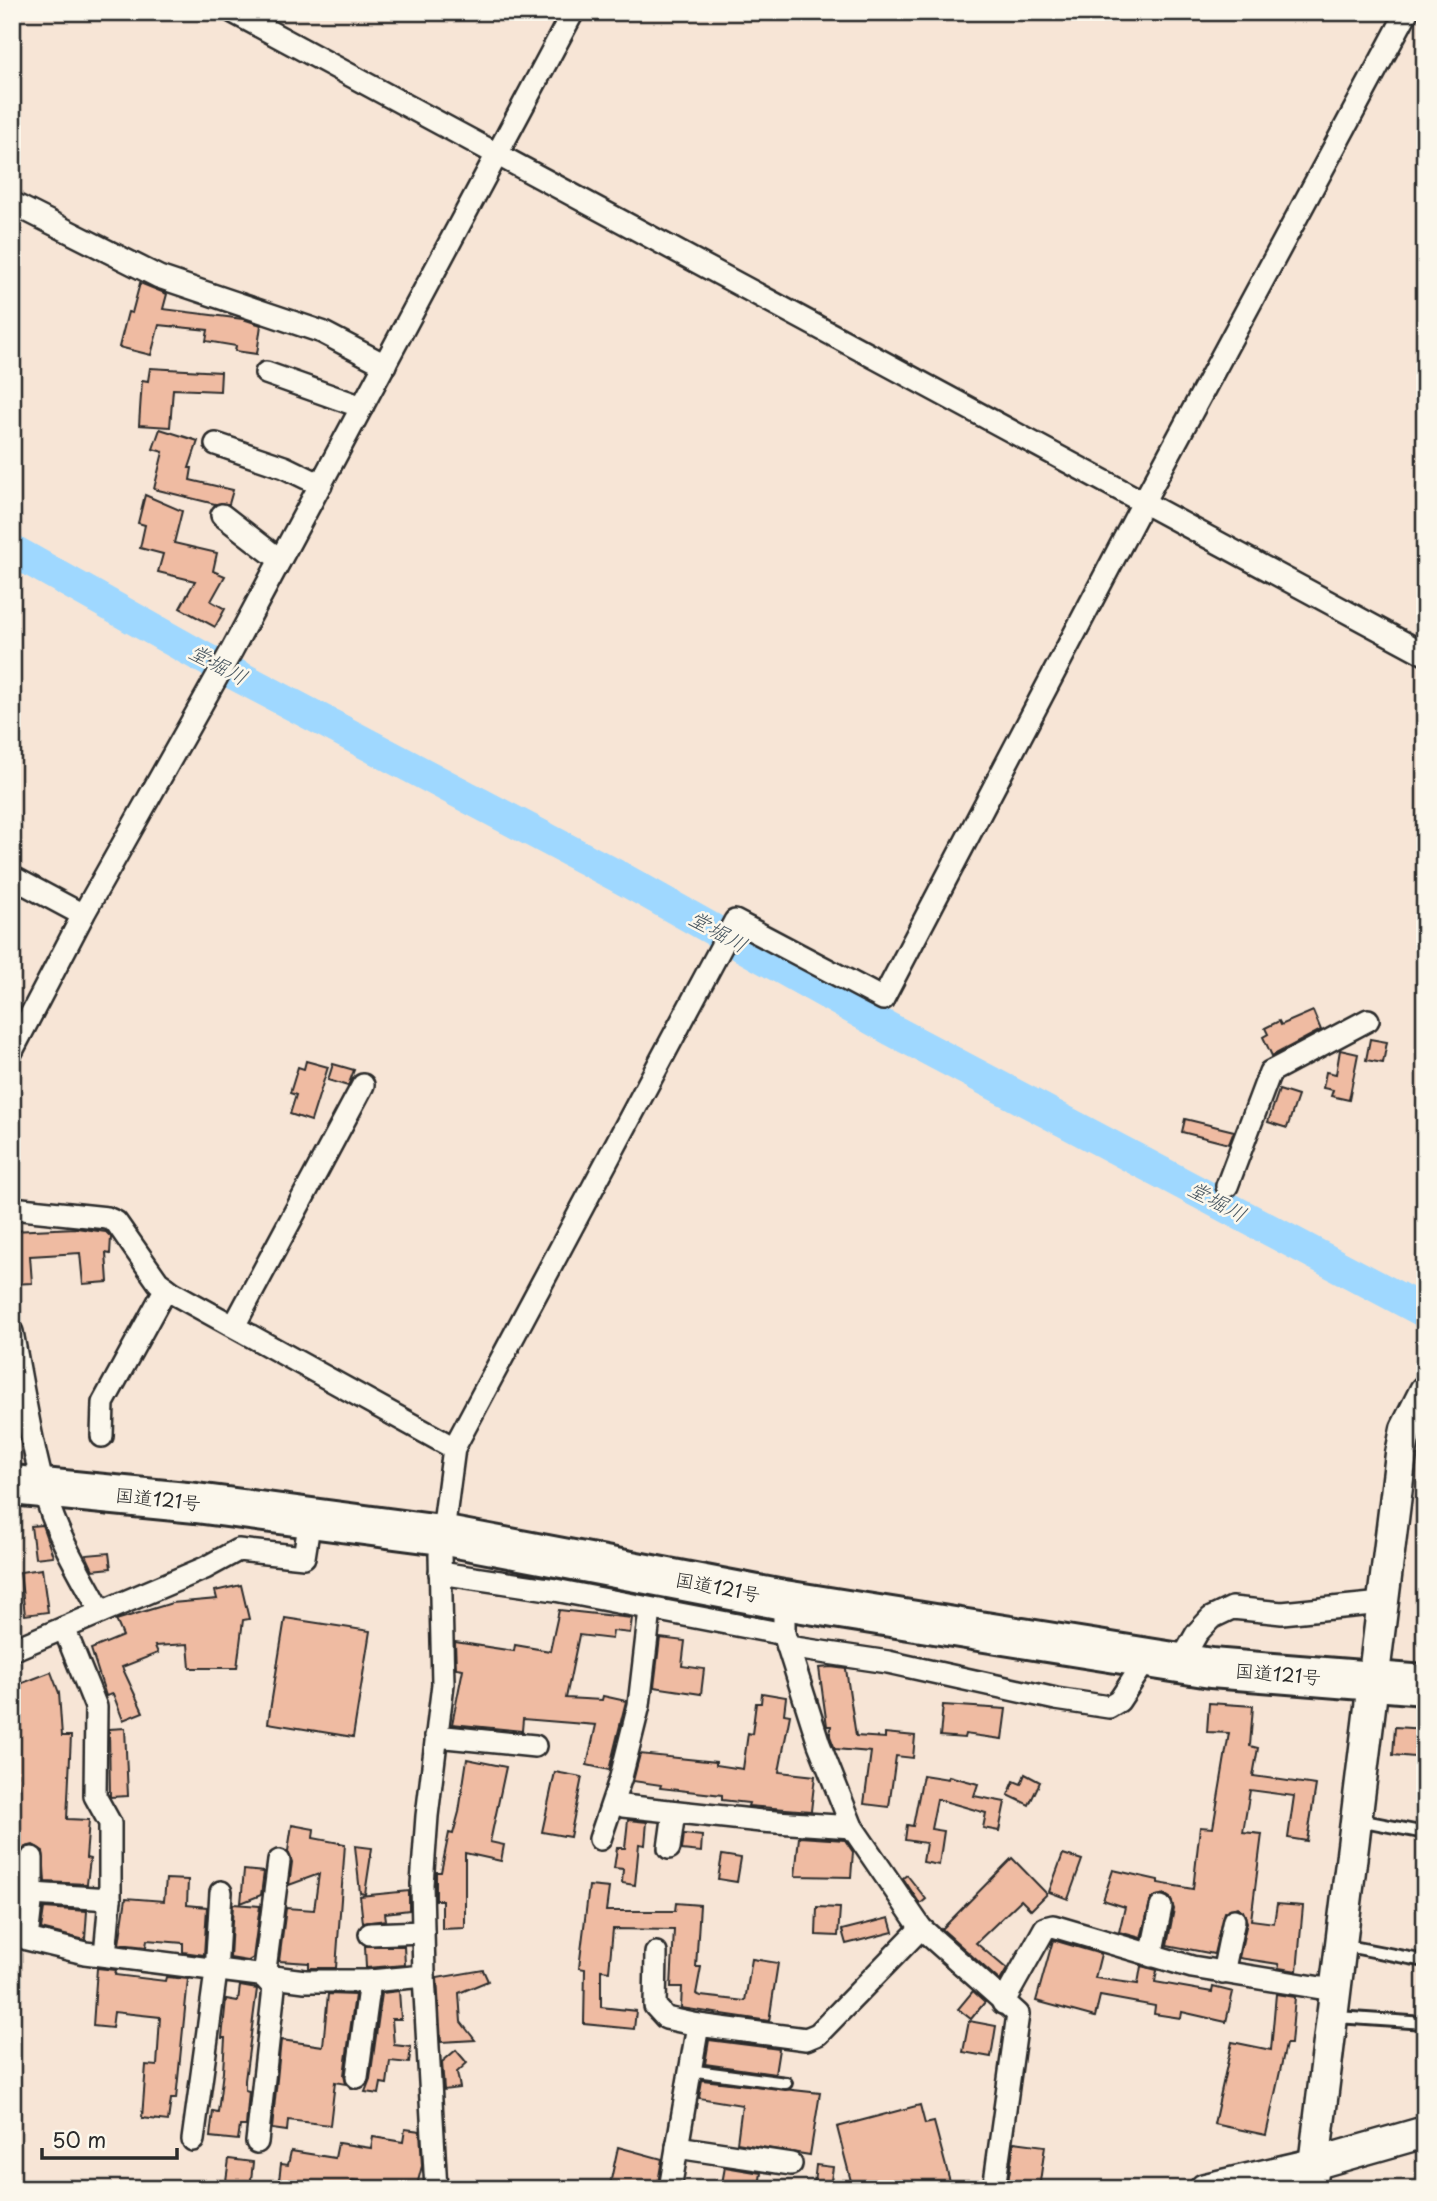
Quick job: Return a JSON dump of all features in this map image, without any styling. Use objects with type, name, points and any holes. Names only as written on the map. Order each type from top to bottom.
[{"type":"highway","name":"国道121号","points":[[28,1486],[442,1535],[785,1627],[1425,1685]]},
{"type":"street","points":[[233,12],[1425,654]]},
{"type":"street","points":[[12,1051],[83,915],[321,485],[573,12]]},
{"type":"street","points":[[436,2189],[423,1932],[426,1829],[443,1684],[440,1573],[442,1535],[454,1448],[735,921],[883,999],[1144,501],[1407,12]]},
{"type":"street","points":[[12,203],[159,277],[322,332],[385,365]]},
{"type":"street","points":[[266,373],[362,407]]},
{"type":"street","points":[[216,444],[284,467],[321,485]]},
{"type":"street","points":[[222,515],[280,560]]},
{"type":"street","points":[[12,877],[83,915]]},
{"type":"street","points":[[1227,1186],[1270,1072],[1368,1020]]},
{"type":"street","points":[[234,1326],[363,1085]]},
{"type":"street","points":[[12,1208],[107,1218],[116,1222],[158,1282],[454,1448]]},
{"type":"street","points":[[102,1436],[103,1403],[166,1287]]},
{"type":"street","points":[[12,1332],[29,1430],[28,1486],[63,1541],[102,1612]]},
{"type":"street","points":[[1312,2176],[1335,2003],[1339,1944],[1406,1429],[1425,1391]]},
{"type":"street","points":[[12,1650],[205,1568],[238,1550],[304,1558],[310,1518]]},
{"type":"street","points":[[440,1573],[555,1590],[650,1610],[785,1627],[888,1662],[1056,1699],[1109,1707],[1212,1618],[1232,1608],[1282,1613],[1382,1603]]},
{"type":"street","points":[[600,1839],[621,1777],[639,1705],[650,1610]]},
{"type":"street","points":[[785,1627],[819,1744],[852,1827],[921,1927],[1018,2014],[994,2189]]},
{"type":"street","points":[[64,1628],[96,1707],[95,1796],[110,1823],[110,1899],[105,1955]]},
{"type":"street","points":[[436,1736],[535,1746]]},
{"type":"street","points":[[623,1806],[852,1827]]},
{"type":"street","points":[[669,1847],[674,1812]]},
{"type":"street","points":[[32,1858],[32,1894],[27,1939],[65,1950],[216,1972],[305,1981],[370,1981],[424,1976]]},
{"type":"street","points":[[257,2142],[274,1988],[264,1977],[279,1861]]},
{"type":"street","points":[[193,2140],[216,1972],[221,1892]]},
{"type":"street","points":[[32,1894],[110,1899]]},
{"type":"street","points":[[1151,1956],[1161,1907]]},
{"type":"street","points":[[1223,1973],[1234,1920]]},
{"type":"street","points":[[1003,2003],[1045,1928],[1053,1926],[1151,1956],[1335,2003]]},
{"type":"street","points":[[656,1953],[658,1978],[655,2006],[666,2018],[698,2025],[806,2039],[818,2034],[921,1927]]},
{"type":"street","points":[[370,1934],[423,1932]]},
{"type":"street","points":[[357,2077],[370,1981]]},
{"type":"street","points":[[670,2189],[698,2025]]},
{"type":"street","points":[[1205,2189],[1312,2176],[1425,2132]]},
{"type":"street","points":[[677,2147],[791,2164]]},
{"type":"lane","points":[[1355,1820],[1425,1833]]},
{"type":"lane","points":[[1339,1944],[1425,1961]]},
{"type":"lane","points":[[1335,2003],[1425,2023]]},
{"type":"lane","points":[[690,2070],[786,2083]]},
{"type":"building","points":[[140,283],[167,294],[163,309],[243,319],[261,325],[257,354],[235,351],[236,346],[206,341],[208,330],[159,325],[151,355],[119,347],[128,312],[132,313]]},
{"type":"building","points":[[150,368],[221,372],[220,391],[173,389],[170,427],[139,425],[142,380],[148,381]]},
{"type":"building","points":[[160,429],[198,441],[189,468],[192,468],[190,480],[233,490],[229,504],[215,504],[154,489],[163,452],[153,449]]},
{"type":"building","points":[[145,495],[182,511],[174,543],[217,553],[213,571],[225,576],[211,601],[225,609],[215,627],[180,608],[195,581],[158,572],[163,554],[140,548],[145,525],[138,523]]},
{"type":"building","points":[[1313,1011],[1321,1030],[1272,1056],[1263,1037],[1268,1034],[1265,1028],[1279,1021],[1281,1025]]},
{"type":"building","points":[[1370,1039],[1387,1042],[1383,1063],[1366,1060]]},
{"type":"building","points":[[1340,1050],[1358,1054],[1349,1100],[1331,1096],[1333,1090],[1323,1088],[1326,1072],[1336,1074]]},
{"type":"building","points":[[306,1061],[328,1067],[311,1121],[290,1114],[296,1095],[290,1093],[298,1067],[304,1069]]},
{"type":"building","points":[[333,1064],[354,1070],[348,1086],[328,1080]]},
{"type":"building","points":[[1279,1090],[1298,1096],[1287,1128],[1268,1122]]},
{"type":"building","points":[[1185,1119],[1234,1131],[1229,1144],[1182,1132]]},
{"type":"building","points":[[76,1228],[106,1232],[111,1237],[110,1254],[106,1253],[108,1282],[83,1284],[80,1253],[30,1256],[32,1283],[12,1284],[12,1231]]},
{"type":"building","points":[[42,1525],[53,1556],[35,1558],[31,1526]]},
{"type":"building","points":[[109,1553],[111,1568],[93,1570],[86,1555]]},
{"type":"building","points":[[42,1569],[48,1612],[25,1615],[20,1572]]},
{"type":"building","points":[[241,1585],[249,1619],[243,1620],[237,1668],[190,1668],[188,1644],[155,1646],[158,1653],[122,1667],[143,1712],[123,1720],[113,1694],[106,1696],[91,1649],[123,1636],[116,1620],[172,1603],[217,1599],[215,1591]]},
{"type":"building","points":[[559,1610],[632,1618],[630,1633],[613,1631],[612,1639],[579,1635],[566,1698],[602,1700],[603,1696],[626,1701],[609,1770],[587,1765],[596,1725],[523,1719],[522,1731],[452,1724],[463,1669],[456,1668],[455,1642],[514,1651],[515,1645],[550,1651]]},
{"type":"building","points":[[285,1618],[370,1631],[353,1737],[268,1723]]},
{"type":"building","points":[[660,1638],[685,1641],[682,1666],[704,1669],[701,1694],[654,1687]]},
{"type":"building","points":[[819,1668],[846,1669],[856,1736],[885,1738],[885,1733],[915,1736],[913,1758],[896,1756],[889,1807],[864,1804],[871,1752],[835,1749],[830,1736],[831,1726],[827,1726]]},
{"type":"building","points":[[51,1672],[59,1693],[62,1736],[71,1736],[67,1819],[89,1820],[86,1858],[90,1859],[87,1884],[45,1882],[43,1851],[33,1845],[25,1847],[19,1857],[19,1893],[12,1933],[12,1826],[19,1826],[16,1788],[19,1788],[12,1744],[12,1687]]},
{"type":"building","points":[[762,1693],[786,1697],[784,1714],[790,1715],[779,1772],[815,1776],[811,1811],[748,1806],[749,1803],[722,1800],[722,1795],[660,1788],[661,1785],[633,1781],[640,1754],[716,1762],[716,1765],[743,1769],[748,1733],[752,1734],[756,1703],[761,1703]]},
{"type":"building","points":[[1209,1703],[1253,1706],[1250,1746],[1258,1748],[1253,1776],[1316,1785],[1307,1841],[1288,1838],[1294,1796],[1250,1790],[1243,1832],[1262,1834],[1251,1920],[1274,1923],[1277,1904],[1303,1906],[1297,1971],[1279,1968],[1278,1964],[1239,1958],[1247,1922],[1243,1911],[1237,1907],[1224,1912],[1214,1954],[1167,1945],[1174,1909],[1170,1898],[1164,1894],[1151,1899],[1141,1938],[1119,1932],[1125,1907],[1103,1900],[1113,1870],[1158,1880],[1158,1883],[1193,1889],[1200,1827],[1213,1828],[1229,1733],[1207,1732]]},
{"type":"building","points":[[943,1705],[1006,1709],[1002,1739],[965,1734],[964,1738],[940,1736]]},
{"type":"building","points":[[1395,1727],[1425,1729],[1425,1758],[1393,1755]]},
{"type":"building","points":[[125,1728],[128,1796],[110,1797],[109,1729]]},
{"type":"building","points":[[467,1759],[506,1767],[490,1842],[504,1845],[501,1861],[465,1853],[465,1928],[442,1929],[442,1900],[436,1900],[436,1872],[441,1872],[449,1833],[453,1834]]},
{"type":"building","points":[[555,1772],[582,1777],[570,1837],[542,1832]]},
{"type":"building","points":[[1025,1774],[1040,1782],[1029,1805],[1008,1795],[1014,1781],[1021,1784]]},
{"type":"building","points":[[923,1775],[948,1779],[949,1776],[978,1784],[974,1796],[1005,1802],[999,1831],[983,1828],[986,1813],[937,1799],[931,1829],[944,1831],[939,1865],[923,1862],[926,1843],[905,1840],[907,1825],[913,1826]]},
{"type":"building","points":[[628,1820],[647,1822],[645,1845],[639,1844],[635,1885],[622,1883],[623,1869],[614,1868],[617,1848],[625,1848]]},
{"type":"building","points":[[292,1825],[314,1829],[313,1838],[345,1844],[336,1968],[309,1968],[309,1963],[279,1961],[286,1908],[314,1910],[319,1874],[289,1885],[292,1862],[288,1851]]},
{"type":"building","points":[[684,1834],[702,1836],[701,1852],[682,1850]]},
{"type":"building","points":[[799,1837],[845,1840],[853,1852],[851,1877],[795,1876]]},
{"type":"building","points":[[355,1846],[372,1848],[365,1894],[360,1893]]},
{"type":"building","points":[[1063,1854],[1082,1860],[1068,1899],[1049,1892]]},
{"type":"building","points":[[722,1855],[741,1858],[737,1882],[718,1879]]},
{"type":"building","points":[[1012,1858],[1047,1894],[1031,1910],[1021,1900],[976,1943],[1007,1969],[1000,1981],[942,1929]]},
{"type":"building","points":[[244,1870],[264,1872],[261,1895],[241,1903]]},
{"type":"building","points":[[907,1875],[926,1899],[920,1904],[903,1878]]},
{"type":"building","points":[[166,1879],[188,1880],[187,1905],[207,1907],[204,1955],[183,1952],[183,1943],[147,1940],[146,1947],[119,1944],[126,1898],[164,1901]]},
{"type":"building","points":[[589,1886],[609,1888],[606,1911],[675,1911],[676,1903],[700,1905],[696,1967],[701,1967],[696,1994],[745,2001],[752,1959],[778,1963],[769,2021],[681,2008],[682,1987],[671,1987],[674,1930],[613,1929],[609,1971],[601,1970],[601,2007],[636,2011],[634,2029],[584,2024],[585,1969],[579,1968]]},
{"type":"building","points":[[409,1891],[409,1910],[385,1913],[386,1920],[363,1923],[360,1896]]},
{"type":"building","points":[[233,1904],[260,1906],[253,1958],[248,1961],[230,1958]]},
{"type":"building","points":[[817,1907],[840,1908],[838,1936],[816,1935]]},
{"type":"building","points":[[44,1908],[87,1911],[85,1940],[41,1929]]},
{"type":"building","points":[[889,1918],[893,1932],[846,1944],[842,1930]]},
{"type":"building","points":[[1053,1940],[1101,1954],[1095,1978],[1138,1984],[1141,1966],[1157,1970],[1155,1982],[1212,1992],[1213,1987],[1233,1992],[1226,2022],[1182,2012],[1181,2018],[1154,2014],[1155,2006],[1100,1996],[1095,2017],[1036,2001]]},
{"type":"building","points":[[365,1946],[404,1946],[405,1965],[366,1968]]},
{"type":"building","points":[[97,1968],[116,1970],[115,1975],[165,1981],[166,1977],[188,1979],[176,2099],[171,2099],[168,2121],[142,2118],[146,2065],[157,2066],[160,2017],[114,2012],[112,2028],[93,2026]]},
{"type":"building","points":[[483,1970],[488,1981],[459,1993],[461,2022],[475,2040],[441,2042],[437,1978]]},
{"type":"building","points":[[240,1986],[257,1989],[245,2080],[245,2090],[249,2091],[246,2126],[240,2126],[238,2140],[210,2137],[213,2111],[218,2112],[223,2071],[225,2038],[222,2038],[226,1999],[238,2001]]},
{"type":"building","points":[[399,1991],[401,2019],[392,2019],[394,2045],[411,2047],[409,2063],[390,2061],[387,2084],[381,2083],[379,2094],[365,2092],[370,2079],[382,1993]]},
{"type":"building","points":[[973,1991],[985,2002],[971,2019],[958,2009]]},
{"type":"building","points":[[328,1994],[355,1995],[344,2075],[346,2084],[335,2082],[330,2125],[288,2120],[287,2131],[272,2129],[281,2040],[323,2046]]},
{"type":"building","points":[[1276,1994],[1295,1997],[1291,2044],[1286,2044],[1266,2135],[1214,2124],[1232,2042],[1271,2050]]},
{"type":"building","points":[[969,2021],[996,2026],[991,2057],[963,2052]]},
{"type":"building","points":[[709,2040],[779,2049],[775,2074],[705,2064]]},
{"type":"building","points":[[456,2050],[467,2063],[457,2072],[460,2088],[444,2090],[442,2062]]},
{"type":"building","points":[[702,2080],[820,2093],[810,2155],[737,2143],[742,2105],[699,2098]]},
{"type":"building","points":[[920,2105],[925,2124],[934,2122],[952,2189],[853,2189],[837,2127]]},
{"type":"building","points":[[405,2129],[420,2131],[422,2166],[416,2189],[352,2180],[350,2189],[333,2186],[333,2189],[278,2189],[281,2164],[288,2165],[291,2151],[335,2158],[338,2143],[371,2148],[373,2137],[403,2142]]},
{"type":"building","points":[[1014,2142],[1045,2146],[1039,2189],[1007,2189]]},
{"type":"building","points":[[618,2147],[662,2159],[657,2189],[609,2189]]},
{"type":"building","points":[[229,2159],[253,2162],[250,2189],[225,2188]]},
{"type":"building","points":[[816,2165],[833,2167],[830,2187],[814,2184]]},
{"type":"building","points":[[725,2167],[761,2173],[759,2186],[721,2189]]},
{"type":"waterway","name":"堂堀川","points":[[12,550],[202,657],[623,879],[890,1029],[1425,1312]]}]
